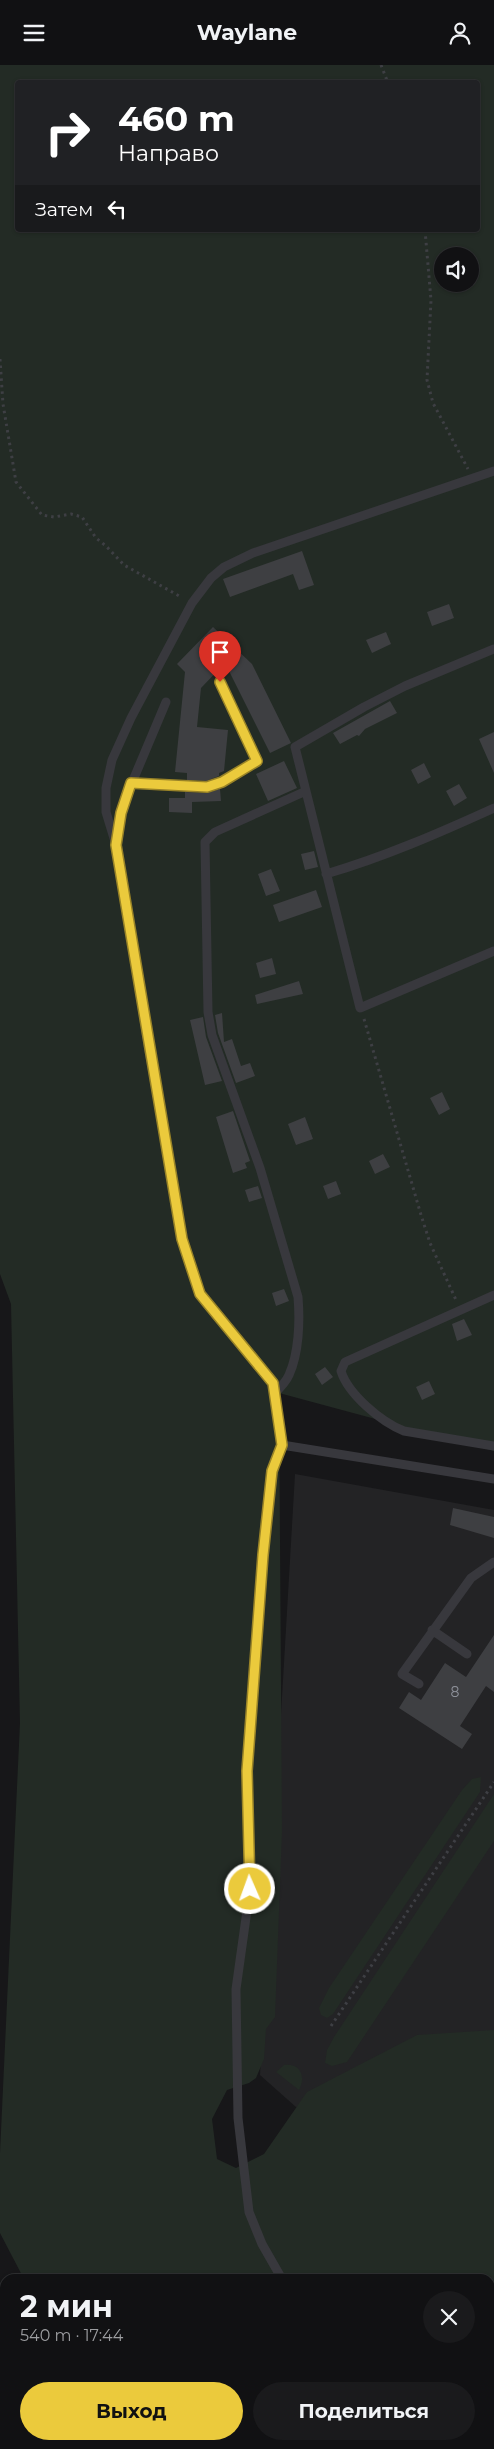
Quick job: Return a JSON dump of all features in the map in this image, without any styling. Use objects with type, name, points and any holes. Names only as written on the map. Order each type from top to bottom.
[{"type":"lane","points":[[279,2274],[262,2244],[249,2212],[238,2118],[236,1989],[250,1889],[247,1771],[263,1555],[272,1471],[282,1445],[273,1383],[200,1294],[182,1239],[116,845],[106,812],[106,787],[112,760],[131,718],[192,603],[211,578],[224,567],[253,553],[494,471]]},
{"type":"lane","points":[[494,649],[405,686],[364,707],[295,747],[360,1008],[494,951]]},
{"type":"lane","points":[[131,783],[207,787],[222,782],[257,761],[220,682]]},
{"type":"lane","points":[[116,845],[121,813],[131,783],[166,702]]},
{"type":"lane","points":[[274,1394],[289,1376],[295,1355],[300,1312],[298,1297],[260,1168],[212,1035],[208,1012],[205,842],[215,832],[306,791]]},
{"type":"lane","points":[[326,874],[359,865],[494,808]]},
{"type":"lane","points":[[494,1295],[344,1363],[341,1371],[344,1382],[376,1415],[394,1427],[404,1431],[494,1446]]},
{"type":"lane","points":[[282,1445],[494,1479]]},
{"type":"lane","points":[[418,1684],[402,1674],[471,1578],[494,1562]]},
{"type":"lane","points":[[432,1630],[467,1654]]},
{"type":"path","points":[[381,65],[387,80]]},
{"type":"path","points":[[424,232],[431,300],[427,380],[433,403],[473,478]]},
{"type":"path","points":[[0,359],[4,413],[16,482],[20,488],[42,515],[54,517],[71,514],[82,517],[96,538],[106,545],[124,565],[192,603]]},
{"type":"path","points":[[360,1008],[430,1243],[461,1310]]},
{"type":"path","points":[[331,2026],[494,1782]]},
{"type":"shaded area","points":[[0,65],[494,65],[494,1451],[279,1393],[282,1831],[275,2017],[266,2029],[264,2059],[256,2078],[249,2083],[227,2090],[212,2119],[217,2159],[236,2168],[264,2154],[307,2092],[417,2035],[494,2030],[494,2274],[21,2274],[0,2233],[0,2153],[20,1723],[11,1304],[0,1274]]},
{"type":"shaded area","points":[[295,1474],[494,1510],[494,2086],[296,2107],[260,2075]]},
{"type":"shaded area","points":[[481,1777],[480,1792],[333,2014],[327,2018],[321,2015],[319,2008],[329,1988],[462,1790],[472,1779]]},
{"type":"shaded area","points":[[494,1794],[494,1841],[347,2062],[332,2066],[325,2063],[327,2050],[334,2037]]},
{"type":"shaded area","points":[[284,2065],[294,2066],[301,2072],[302,2080],[299,2090],[276,2072]]},
{"type":"building","points":[[302,551],[314,585],[299,590],[293,574],[230,597],[223,579]]},
{"type":"building","points":[[449,604],[454,618],[432,626],[427,612]]},
{"type":"building","points":[[213,627],[252,664],[291,743],[270,753],[225,663],[201,688],[197,727],[228,730],[224,771],[219,773],[219,776],[206,781],[187,780],[187,773],[175,772],[185,672],[177,664]]},
{"type":"building","points":[[386,632],[391,644],[372,653],[366,640]]},
{"type":"building","points":[[390,701],[397,713],[365,729],[359,736],[357,735],[340,744],[333,733]]},
{"type":"building","points":[[494,732],[494,773],[479,739]]},
{"type":"building","points":[[284,761],[297,788],[268,801],[256,774]]},
{"type":"building","points":[[424,763],[431,777],[418,784],[411,770]]},
{"type":"building","points":[[459,784],[467,798],[454,806],[446,791]]},
{"type":"building","points":[[220,789],[221,801],[192,802],[192,813],[169,812],[169,798],[185,798],[185,792],[207,793]]},
{"type":"building","points":[[314,851],[318,867],[305,870],[301,854]]},
{"type":"building","points":[[271,869],[280,891],[266,896],[258,874]]},
{"type":"building","points":[[316,890],[322,907],[279,922],[273,905]]},
{"type":"building","points":[[272,958],[276,974],[260,978],[256,963]]},
{"type":"building","points":[[299,981],[303,994],[257,1004],[255,995]]},
{"type":"building","points":[[222,1013],[224,1042],[232,1039],[241,1066],[250,1063],[255,1076],[236,1083],[218,1033],[215,1015]]},
{"type":"building","points":[[203,1017],[206,1037],[222,1081],[205,1085],[190,1020]]},
{"type":"building","points":[[442,1092],[450,1109],[439,1115],[430,1098]]},
{"type":"building","points":[[233,1111],[250,1161],[245,1163],[247,1168],[233,1173],[216,1117]]},
{"type":"building","points":[[305,1117],[313,1139],[296,1145],[288,1124]]},
{"type":"building","points":[[383,1154],[390,1167],[375,1174],[369,1161]]},
{"type":"building","points":[[336,1181],[341,1194],[328,1199],[323,1186]]},
{"type":"building","points":[[258,1186],[262,1198],[249,1202],[245,1190]]},
{"type":"building","points":[[284,1289],[289,1301],[276,1306],[272,1293]]},
{"type":"building","points":[[464,1319],[472,1335],[457,1341],[452,1324]]},
{"type":"building","points":[[325,1367],[333,1377],[322,1385],[315,1374]]},
{"type":"building","points":[[429,1381],[435,1394],[422,1400],[416,1387]]},
{"type":"building","points":[[453,1508],[494,1517],[494,1538],[450,1525]]},
{"type":"building","points":[[494,1635],[494,1692],[486,1686],[460,1726],[472,1734],[462,1749],[399,1708],[409,1692],[421,1700],[445,1663],[466,1677]]},
{"type":"route","points":[[220,682],[257,761],[222,782],[207,787],[131,783],[121,813],[116,845],[182,1239],[200,1294],[273,1383],[282,1445],[272,1471],[263,1555],[247,1771],[250,1889]]}]
